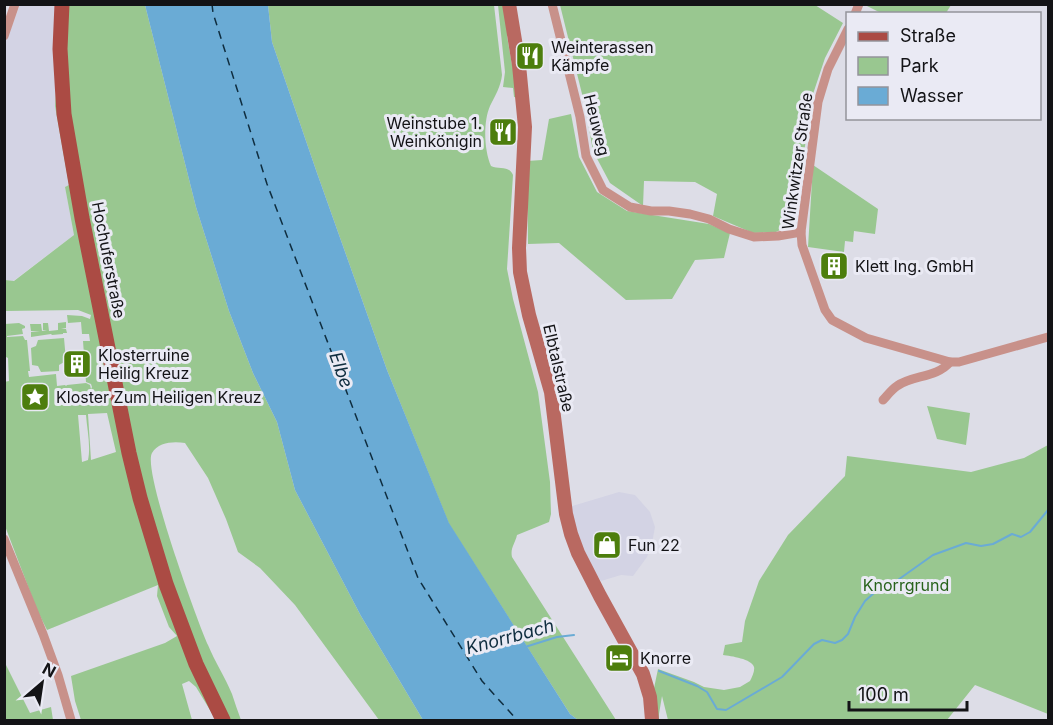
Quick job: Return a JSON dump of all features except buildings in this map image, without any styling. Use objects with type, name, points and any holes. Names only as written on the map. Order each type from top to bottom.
[{"type":"main road","name":"Hochuferstraße","points":[[62,4],[60,49],[64,114],[82,218],[132,464],[166,584],[196,664],[223,720]]},
{"type":"street","points":[[4,36],[15,4]]},
{"type":"street","name":"Elbtalstraße","points":[[508,4],[519,65],[525,127],[519,248],[520,272],[551,392],[566,514],[578,553],[644,674],[652,720]]},
{"type":"street","name":"Heuweg","points":[[552,4],[580,117],[586,156],[603,190],[630,207],[690,214],[754,237],[801,232]]},
{"type":"street","name":"Winkwitzer Straße","points":[[846,33],[828,69],[818,102],[801,232],[802,245],[825,310],[832,320],[866,338],[950,362],[959,362],[1048,337]]},
{"type":"street","points":[[883,400],[897,386],[942,370],[950,362]]},
{"type":"street","points":[[4,538],[43,634],[71,720]]},
{"type":"shaded area","points":[[20,5],[56,5],[55,106],[70,186],[65,187],[74,235],[13,281],[5,280],[5,44]]},
{"type":"shaded area","points":[[619,492],[635,495],[650,512],[655,527],[652,543],[647,557],[633,576],[621,575],[601,581],[576,535],[569,507]]},
{"type":"green space","points":[[951,4],[947,12],[879,12],[865,5]]},
{"type":"green space","points":[[63,5],[145,5],[196,207],[229,311],[253,373],[277,422],[295,490],[361,616],[423,720],[379,720],[295,605],[260,568],[238,552],[208,478],[185,443],[176,442],[162,444],[152,453],[151,465],[155,487],[193,607],[232,694],[241,720],[216,720],[196,687],[189,681],[182,684],[192,720],[81,720],[71,676],[165,643],[177,636],[169,627],[157,596],[158,585],[47,630],[5,526],[4,382],[9,381],[5,324],[19,323],[25,326],[22,329],[23,334],[7,337],[23,336],[27,340],[29,377],[56,374],[57,386],[86,383],[90,385],[91,389],[88,392],[77,392],[81,398],[78,403],[60,405],[79,404],[82,398],[79,394],[89,394],[92,387],[91,384],[86,382],[83,341],[90,341],[89,334],[82,334],[81,322],[68,323],[67,315],[90,319],[91,315],[78,310],[5,311],[5,280],[14,281],[74,235],[65,187],[69,185],[55,106]],"holes":[[[107,413],[116,452],[91,460],[88,414]],[[78,415],[86,415],[89,438],[88,460],[82,462]]]},
{"type":"green space","points":[[268,5],[494,5],[502,75],[488,113],[485,128],[486,144],[491,166],[509,170],[513,175],[507,269],[538,392],[550,482],[549,522],[517,535],[512,548],[512,557],[616,720],[578,720],[570,714],[449,524],[387,370],[317,173],[272,42]]},
{"type":"green space","points":[[498,5],[506,5],[507,36],[512,65],[516,65],[520,98],[514,97],[513,88],[503,87],[505,72]]},
{"type":"green space","points":[[560,5],[815,5],[843,23],[825,58],[812,97],[794,223],[776,232],[753,233],[713,216],[717,194],[695,182],[644,181],[643,206],[610,183],[593,151],[585,106]]},
{"type":"green space","points":[[571,114],[579,157],[597,192],[627,211],[709,224],[730,233],[724,258],[695,260],[672,299],[626,300],[559,243],[528,244],[527,161],[542,160],[549,119]]},
{"type":"green space","points":[[813,165],[878,209],[875,234],[854,231],[853,242],[845,241],[844,252],[808,247]]},
{"type":"green space","points":[[66,322],[66,328],[61,329],[66,329],[67,333],[31,337],[31,332],[40,331],[31,331],[30,324],[41,324],[42,331],[47,330],[43,330],[43,323],[48,323],[49,331],[58,330],[58,323]]},
{"type":"green space","points":[[64,338],[66,361],[59,365],[59,371],[41,372],[38,366],[32,365],[31,348],[36,346],[38,340]]},
{"type":"green space","points":[[927,406],[970,413],[966,445],[937,439]]},
{"type":"green space","name":"Knorrgrund","points":[[1048,445],[1048,714],[975,685],[947,720],[668,720],[662,696],[659,720],[657,720],[653,693],[658,669],[704,687],[724,690],[740,687],[750,681],[754,670],[752,664],[741,658],[723,655],[725,645],[742,642],[745,621],[759,581],[788,535],[845,476],[847,456],[971,472],[1024,458]]},
{"type":"green space","points":[[5,663],[30,713],[51,707],[53,720],[5,720]]},
{"type":"water","name":"Elbe","points":[[145,5],[268,5],[272,42],[317,173],[387,370],[449,523],[570,714],[578,720],[423,720],[361,616],[295,490],[277,422],[253,373],[229,311],[196,207]]},
{"type":"waterway","name":"Knorrbach","points":[[659,671],[697,686],[707,692],[717,709],[726,710],[782,677],[814,644],[822,640],[835,643],[842,640],[848,634],[865,601],[884,584],[895,582],[933,555],[966,543],[981,546],[993,544],[1012,534],[1021,537],[1030,532],[1048,510]]},
{"type":"waterway","name":"Knorrbach","points":[[525,647],[557,637],[574,635]]},
{"type":"ferry route","points":[[212,4],[267,184],[418,578],[482,681],[517,720]]},
{"type":"place","name":"Weinterassen Kämpfe","points":[[530,56]]},
{"type":"place","name":"Weinstube 1. Weinkönigin","points":[[503,132]]},
{"type":"place","name":"Klett Ing. GmbH","points":[[834,266]]},
{"type":"place","name":"Klosterruine Heilig Kreuz","points":[[77,364]]},
{"type":"place","name":"Kloster Zum Heiligen Kreuz","points":[[35,397]]},
{"type":"place","name":"Fun 22","points":[[607,545]]},
{"type":"place","name":"Knorre","points":[[619,658]]}]
